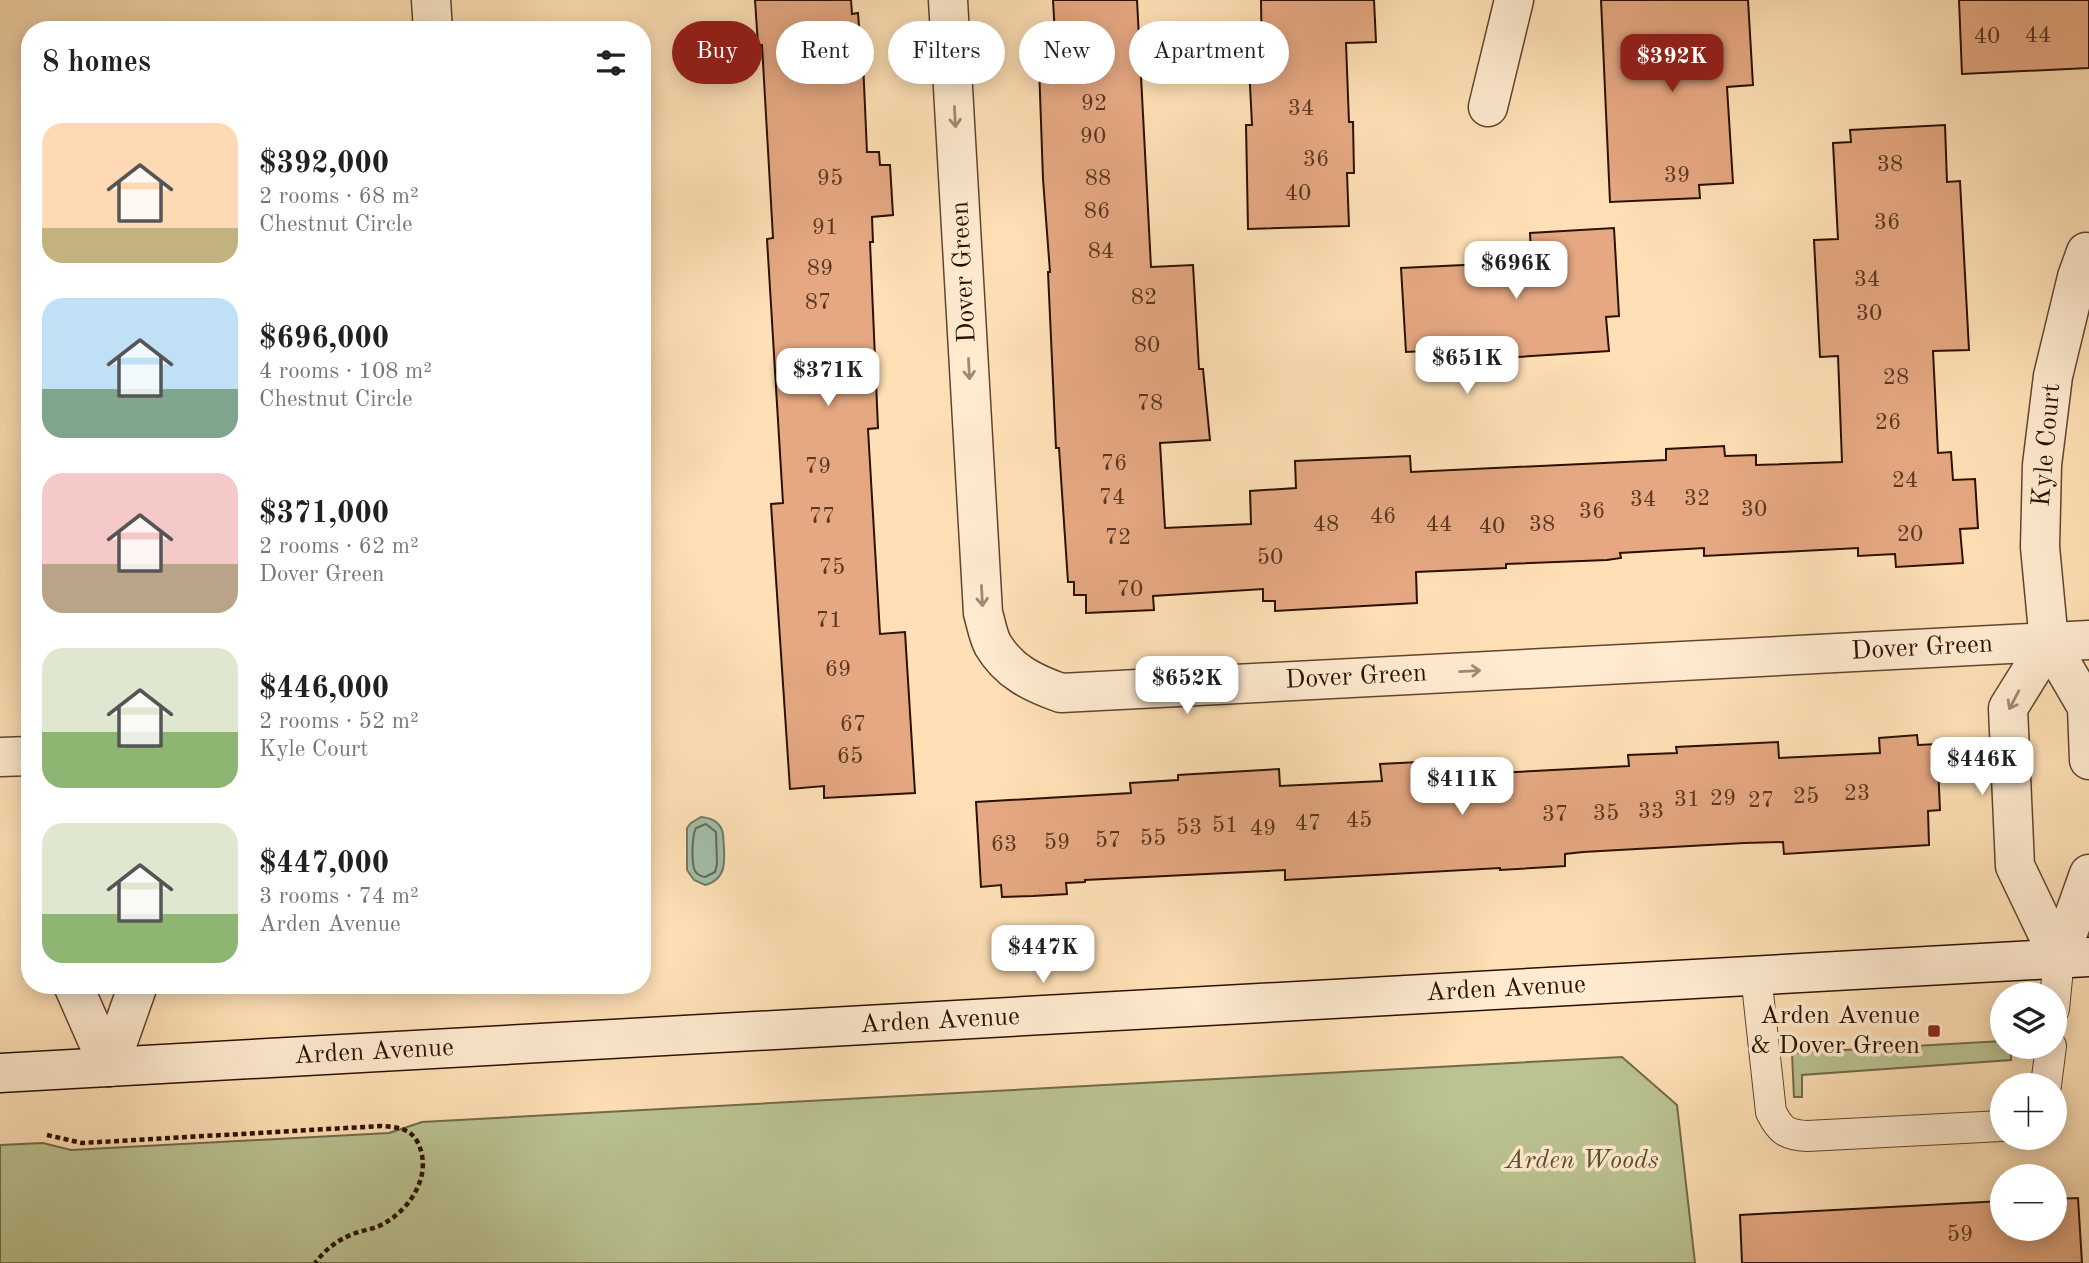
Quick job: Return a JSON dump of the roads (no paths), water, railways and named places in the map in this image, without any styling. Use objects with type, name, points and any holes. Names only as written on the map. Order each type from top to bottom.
[{"type":"street","points":[[430,0],[432,21]]},
{"type":"street","name":"Dover Green","points":[[948,0],[983,613],[992,643],[1009,666],[1032,682],[1061,692],[2089,640]]},
{"type":"street","points":[[1488,107],[1514,0]]},
{"type":"street","name":"Kyle Court","points":[[2086,252],[2077,277],[2053,376],[2042,465],[2040,547],[2049,642],[2087,707],[2089,760]]},
{"type":"street","points":[[2049,642],[2008,708],[2015,866],[2074,958]]},
{"type":"street","points":[[0,757],[21,756]]},
{"type":"street","points":[[2074,958],[2089,874]]},
{"type":"street","name":"Arden Avenue","points":[[0,1073],[2074,958]]},
{"type":"street","points":[[77,994],[109,1067]]},
{"type":"street","points":[[109,1067],[135,994]]},
{"type":"lane","points":[[2065,982],[2074,958]]},
{"type":"lane","points":[[1756,975],[1771,1112],[1783,1130],[1794,1135],[1807,1136],[1990,1127]]},
{"type":"water","points":[[701,817],[718,824],[723,834],[724,850],[722,871],[713,882],[705,885],[694,880],[687,870],[687,828]]},
{"type":"place","name":"Arden Avenue & Dover Green","points":[[1934,1031]]},
{"type":"park label","name":"Arden Woods","points":[[1582,1161]]}]
